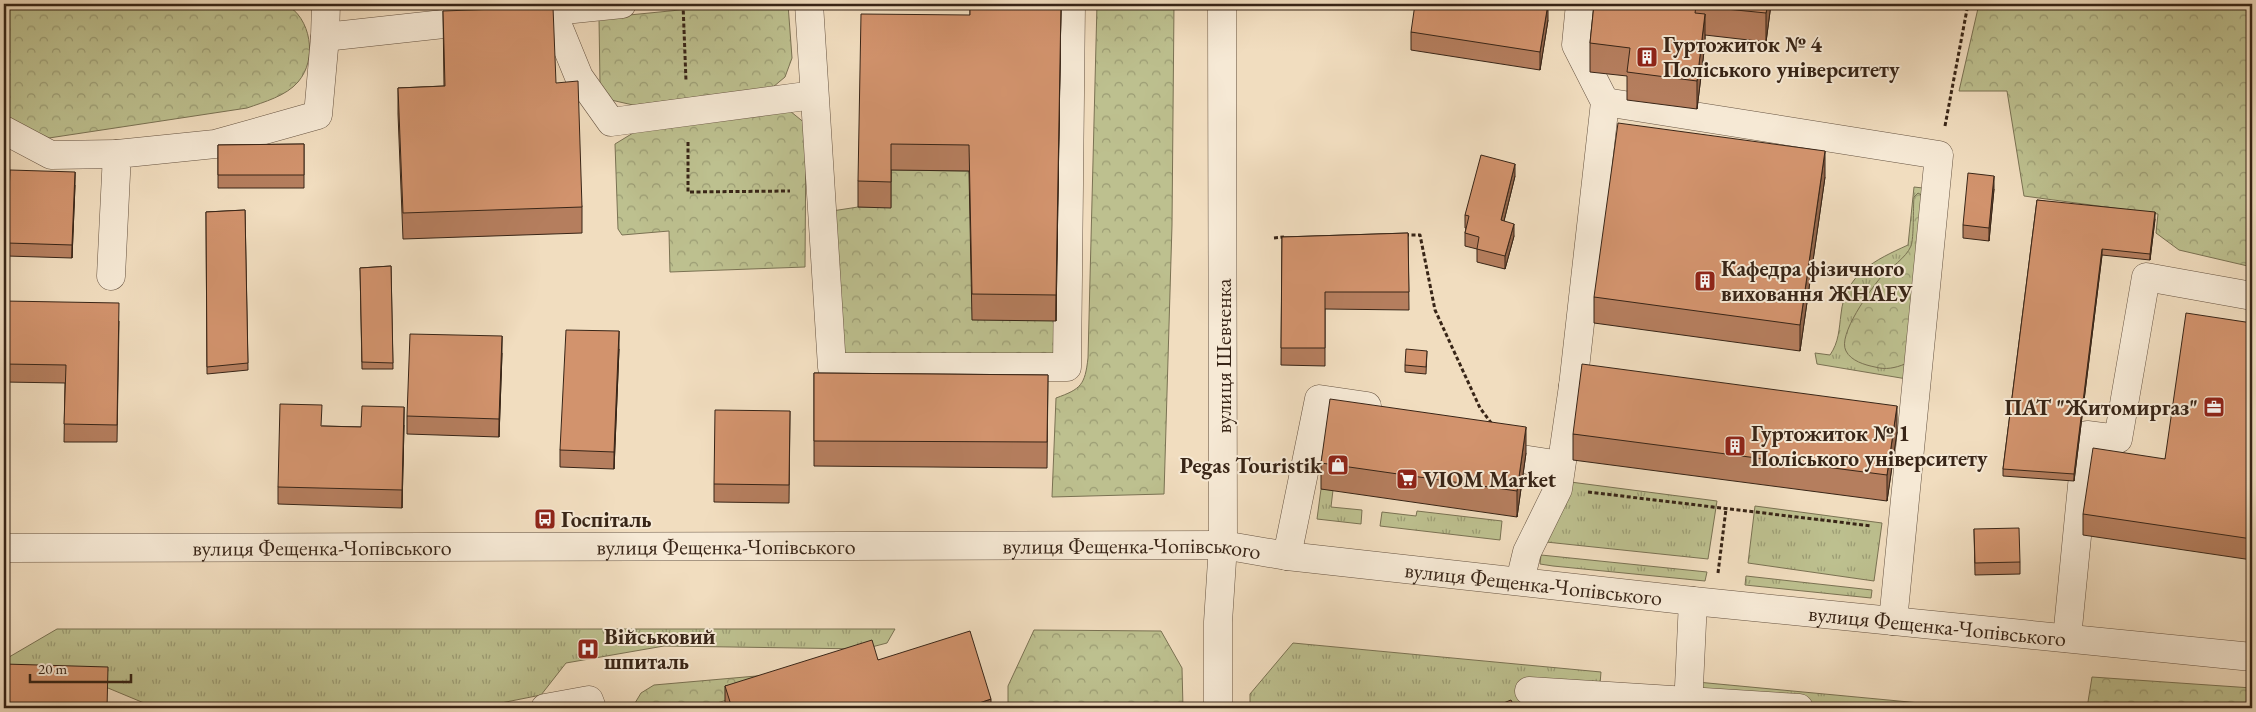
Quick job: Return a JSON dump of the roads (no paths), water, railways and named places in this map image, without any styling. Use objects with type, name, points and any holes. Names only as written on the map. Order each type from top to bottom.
[{"type":"street","points":[[4,130],[51,155],[117,154],[215,144],[318,115],[326,4]]},
{"type":"street","points":[[325,37],[622,4]]},
{"type":"street","points":[[809,4],[832,368],[1067,367],[1071,4]]},
{"type":"street","name":"вулиця Шевченка","points":[[1218,708],[1218,622],[1223,545],[1222,4]]},
{"type":"street","points":[[1520,581],[1527,552],[1560,477],[1573,386],[1604,102],[1576,45],[1580,4]]},
{"type":"street","points":[[552,12],[579,78],[611,122],[814,95]]},
{"type":"street","points":[[1604,102],[1939,155],[1893,621]]},
{"type":"street","points":[[111,276],[117,154]]},
{"type":"street","points":[[2067,638],[2087,435],[2118,439],[2146,277],[2252,296]]},
{"type":"street","points":[[1573,386],[1641,393]]},
{"type":"street","points":[[1287,556],[1318,399],[1383,408]]},
{"type":"street","points":[[1884,419],[1913,422]]},
{"type":"street","points":[[1464,450],[1560,477]]},
{"type":"street","name":"вулиця Фещенка-Чопівського","points":[[4,548],[1223,545],[1287,556],[1693,601],[2252,657]]},
{"type":"street","points":[[1688,704],[1693,601]]},
{"type":"street","points":[[1529,691],[1688,704],[1799,708]]},
{"type":"street","points":[[545,708],[590,700],[592,708]]},
{"type":"place","name":"Гуртожиток № 4 Поліського університету","points":[[1647,57]]},
{"type":"place","name":"Кафедра фізичного виховання ЖНАЕУ","points":[[1705,281]]},
{"type":"place","name":"ПАТ \"Житомиргаз\"","points":[[2214,407]]},
{"type":"place","name":"Гуртожиток № 1 Поліського університету","points":[[1735,446]]},
{"type":"place","name":"Pegas Touristik","points":[[1338,465]]},
{"type":"place","name":"VIOM Market","points":[[1407,479]]},
{"type":"place","name":"Госпіталь","points":[[545,519]]},
{"type":"place","name":"Військовий шпиталь","points":[[588,649]]}]
